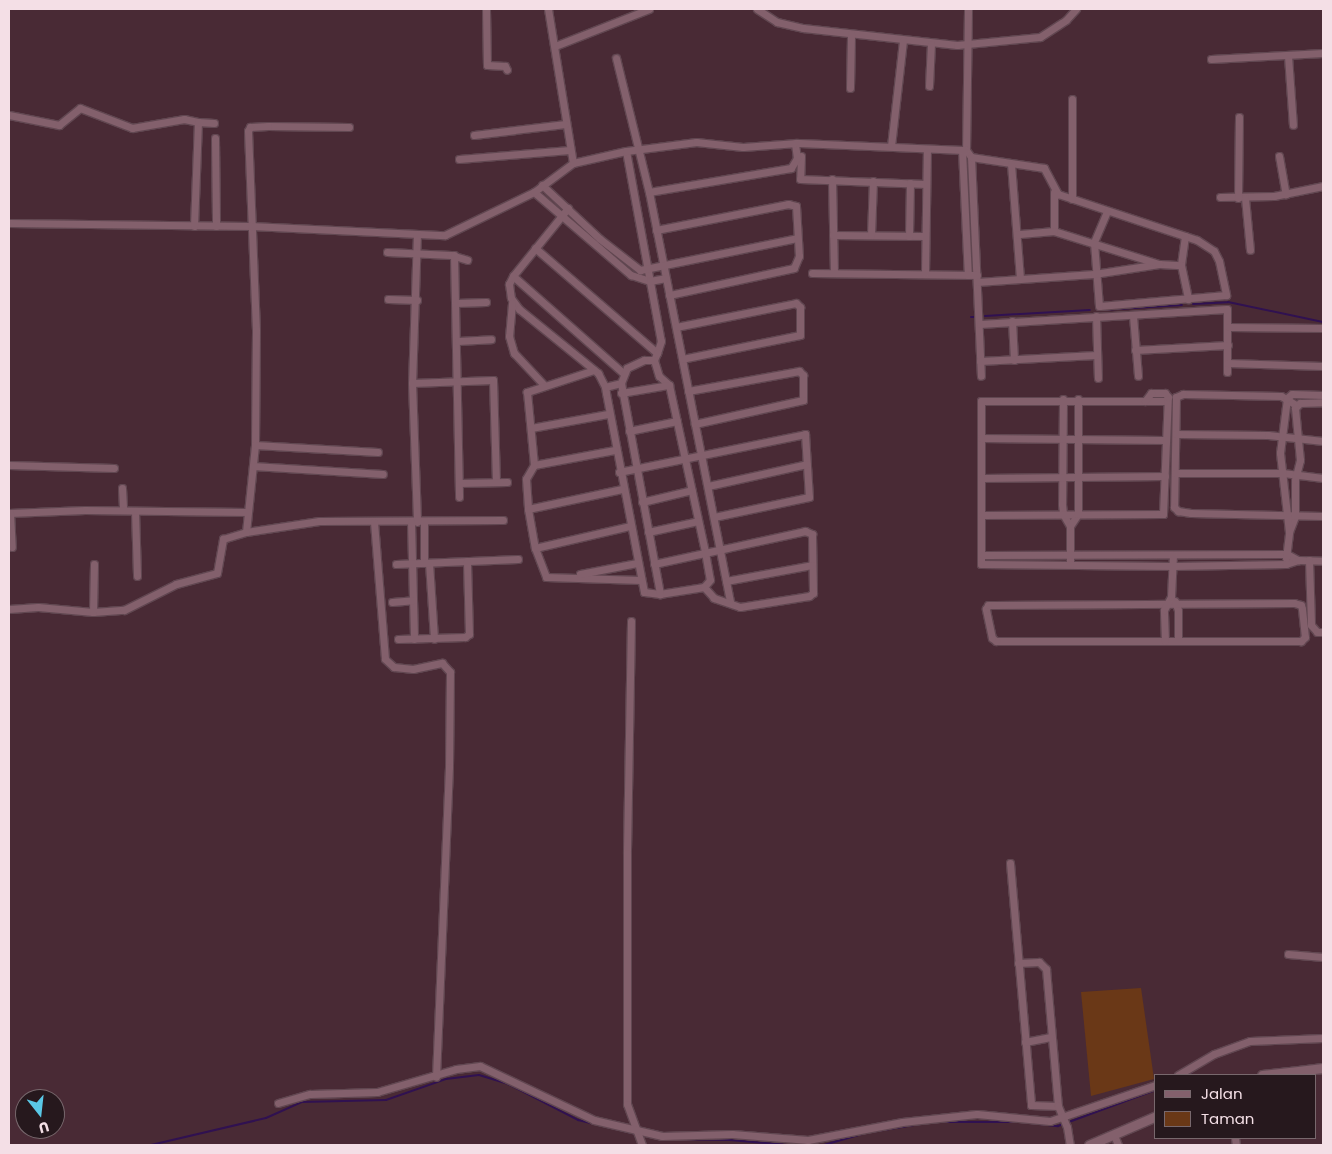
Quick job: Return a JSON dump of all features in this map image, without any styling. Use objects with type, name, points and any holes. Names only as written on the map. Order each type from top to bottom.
[{"type":"street","points":[[486,9],[487,65],[505,66],[507,70]]},
{"type":"street","points":[[548,9],[555,46],[565,124],[573,163]]},
{"type":"street","points":[[555,46],[649,9]]},
{"type":"street","points":[[757,9],[777,22],[931,44],[968,44],[1040,37],[1066,20],[1076,9]]},
{"type":"street","points":[[968,9],[964,150],[968,275]]},
{"type":"street","points":[[850,88],[851,34]]},
{"type":"street","points":[[891,146],[903,41]]},
{"type":"street","points":[[929,86],[931,44]]},
{"type":"street","points":[[1210,59],[1323,53]]},
{"type":"street","points":[[1288,56],[1293,125]]},
{"type":"street","points":[[616,58],[649,192],[730,601]]},
{"type":"street","points":[[1072,98],[1072,199]]},
{"type":"street","points":[[9,115],[59,125],[80,108],[132,128],[184,119],[214,123]]},
{"type":"street","points":[[1239,117],[1242,198],[1250,250]]},
{"type":"street","points":[[194,226],[198,122]]},
{"type":"street","points":[[474,135],[565,124]]},
{"type":"street","points":[[246,532],[253,466],[256,330],[248,129],[268,126],[349,127]]},
{"type":"street","points":[[216,138],[216,226]]},
{"type":"street","points":[[9,223],[251,226],[452,234],[534,192],[573,163],[626,151],[696,142],[743,147],[798,143],[964,150],[971,157],[1044,168],[1049,174],[1054,192],[1054,231]]},
{"type":"street","points":[[798,143],[800,179],[926,184]]},
{"type":"street","points":[[649,192],[792,168],[797,158],[798,143]]},
{"type":"street","points":[[925,274],[927,148]]},
{"type":"street","points":[[459,159],[570,150]]},
{"type":"street","points":[[512,303],[594,370],[605,387],[608,414],[636,563],[645,594],[660,594],[704,587],[710,580],[677,421],[669,385],[659,376],[654,360],[661,341],[626,151]]},
{"type":"street","points":[[1279,156],[1286,194]]},
{"type":"street","points":[[971,157],[981,376]]},
{"type":"street","points":[[1011,164],[1020,279]]},
{"type":"street","points":[[832,179],[834,273]]},
{"type":"street","points":[[872,236],[873,181]]},
{"type":"street","points":[[909,236],[910,183]]},
{"type":"street","points":[[542,185],[620,257],[640,270],[648,270],[797,238]]},
{"type":"street","points":[[1220,197],[1242,198],[1286,194],[1323,186]]},
{"type":"street","points":[[534,192],[630,275],[650,281],[666,278]]},
{"type":"street","points":[[1054,192],[1107,212],[1185,236],[1214,251],[1226,293],[1225,296],[1099,306],[1094,274],[1094,242],[1107,212]]},
{"type":"street","points":[[656,230],[792,204],[796,206],[799,262],[791,270],[669,295]]},
{"type":"street","points":[[545,386],[514,353],[509,336],[512,303],[509,284],[512,276],[568,208]]},
{"type":"street","points":[[1017,234],[1054,231],[1159,264]]},
{"type":"street","points":[[417,234],[417,300],[412,383],[418,522],[427,563],[434,639]]},
{"type":"street","points":[[833,235],[925,236]]},
{"type":"street","points":[[1185,236],[1181,265],[1188,299]]},
{"type":"street","points":[[535,248],[658,352]]},
{"type":"street","points":[[387,252],[418,255],[454,255],[467,260]]},
{"type":"street","points":[[454,255],[458,341],[456,381],[458,497]]},
{"type":"street","points":[[812,273],[968,275],[977,278],[1020,279],[1094,274],[1159,264],[1181,265]]},
{"type":"street","points":[[512,276],[623,372]]},
{"type":"street","points":[[388,300],[417,300]]},
{"type":"street","points":[[456,303],[486,302]]},
{"type":"street","points":[[676,327],[796,304],[800,308],[800,335],[682,359]]},
{"type":"street","points":[[980,324],[1227,309],[1229,327],[1227,372]]},
{"type":"street","points":[[1096,316],[1098,378]]},
{"type":"street","points":[[1133,316],[1138,376]]},
{"type":"street","points":[[1012,321],[1014,360]]},
{"type":"street","points":[[1229,327],[1323,328]]},
{"type":"street","points":[[458,341],[491,339]]},
{"type":"street","points":[[1135,350],[1228,345]]},
{"type":"street","points":[[980,361],[1096,355]]},
{"type":"street","points":[[654,360],[635,364],[623,372],[620,383],[660,594]]},
{"type":"street","points":[[1228,363],[1323,366]]},
{"type":"street","points":[[594,370],[527,392],[534,465],[526,479],[528,509],[535,548],[546,577],[567,576],[641,580]]},
{"type":"street","points":[[688,391],[799,371],[804,375],[804,400],[695,424]]},
{"type":"street","points":[[412,383],[493,381],[496,482]]},
{"type":"street","points":[[605,387],[620,383]]},
{"type":"street","points":[[621,393],[669,385]]},
{"type":"street","points":[[982,515],[1164,514],[1167,394],[1147,395],[1145,401],[1078,399],[981,401],[981,438],[982,478],[982,515],[983,555],[980,562],[985,565],[1173,566],[1286,564],[1298,560],[1323,561]]},
{"type":"street","points":[[1286,564],[1289,532],[1286,515],[1281,437],[1285,427],[1287,398],[1292,394],[1323,395]]},
{"type":"street","points":[[1289,532],[1295,516],[1299,439],[1296,406],[1287,398],[1179,395],[1176,400],[1174,507],[1178,511],[1295,516],[1323,516]]},
{"type":"street","points":[[1063,399],[1063,514],[1070,526],[1070,564]]},
{"type":"street","points":[[1070,526],[1078,514],[1078,399]]},
{"type":"street","points":[[1296,406],[1300,402],[1323,402]]},
{"type":"street","points":[[531,428],[608,414]]},
{"type":"street","points":[[628,431],[677,421]]},
{"type":"street","points":[[619,472],[701,453],[803,434],[807,438],[809,494],[806,498],[714,517]]},
{"type":"street","points":[[1176,434],[1323,440]]},
{"type":"street","points":[[981,438],[1165,440]]},
{"type":"street","points":[[254,445],[378,452]]},
{"type":"street","points":[[534,465],[615,450]]},
{"type":"street","points":[[708,486],[807,464]]},
{"type":"street","points":[[9,465],[114,468]]},
{"type":"street","points":[[253,466],[383,474]]},
{"type":"street","points":[[1175,473],[1283,474],[1323,478]]},
{"type":"street","points":[[982,478],[1165,476]]},
{"type":"street","points":[[459,483],[507,482]]},
{"type":"street","points":[[122,488],[123,510]]},
{"type":"street","points":[[528,509],[622,489]]},
{"type":"street","points":[[642,502],[692,490]]},
{"type":"street","points":[[12,547],[9,513],[123,510],[247,512]]},
{"type":"street","points":[[135,511],[137,576]]},
{"type":"street","points":[[9,609],[44,607],[93,612],[124,610],[176,584],[217,573],[223,540],[246,532],[320,521],[418,522],[503,520]]},
{"type":"street","points":[[648,532],[698,520]]},
{"type":"street","points":[[374,522],[385,659],[388,664],[402,668],[442,664],[450,672],[449,767],[436,1074]]},
{"type":"street","points":[[414,639],[412,564],[418,522]]},
{"type":"street","points":[[535,548],[630,526]]},
{"type":"street","points":[[654,564],[720,548],[808,531],[812,534],[813,593],[809,596],[746,607],[736,606],[730,601],[714,598],[704,587]]},
{"type":"street","points":[[983,555],[1287,554],[1298,560]]},
{"type":"street","points":[[1165,641],[1165,604],[1171,597],[1173,555]]},
{"type":"street","points":[[396,564],[518,559]]},
{"type":"street","points":[[1309,560],[1311,625],[1317,632],[1323,632]]},
{"type":"street","points":[[398,639],[465,637],[471,632],[467,561]]},
{"type":"street","points":[[567,576],[636,563]]},
{"type":"street","points":[[93,612],[94,564]]},
{"type":"street","points":[[726,581],[812,565]]},
{"type":"street","points":[[1171,597],[1177,603],[1178,641]]},
{"type":"street","points":[[392,602],[413,600]]},
{"type":"street","points":[[1165,604],[1301,604],[1305,637],[1301,641],[996,641],[992,638],[986,610],[988,605],[1165,604]]},
{"type":"street","points":[[631,621],[627,853],[627,1095],[628,1112],[640,1137]]},
{"type":"street","points":[[1010,863],[1031,1106],[1058,1106]]},
{"type":"street","points":[[1288,954],[1323,957]]},
{"type":"street","points":[[1018,963],[1039,962],[1046,969],[1058,1106],[1065,1122],[1070,1145]]},
{"type":"street","points":[[1025,1042],[1051,1037]]},
{"type":"street","points":[[1180,1074],[1214,1054],[1250,1041],[1323,1038]]},
{"type":"street","points":[[278,1103],[310,1094],[377,1092],[469,1066],[484,1067],[594,1120],[640,1137],[732,1134],[808,1140],[902,1122],[977,1114],[1046,1122],[1065,1122],[1154,1086]]},
{"type":"street","points":[[1271,1074],[1323,1068]]},
{"type":"street","points":[[1089,1145],[1114,1136],[1154,1117]]},
{"type":"street","points":[[1114,1136],[1118,1145]]},
{"type":"green space","points":[[1141,988],[1154,1079],[1091,1096],[1081,992]]},
{"type":"waterway","points":[[1193,304],[1228,302],[1323,322]]},
{"type":"waterway","points":[[1101,310],[1182,305]]},
{"type":"waterway","points":[[985,316],[1090,310]]},
{"type":"waterway","points":[[1188,1074],[1192,1072]]},
{"type":"waterway","points":[[151,1145],[266,1118],[302,1102],[386,1100],[446,1079],[479,1075],[508,1084],[578,1120],[636,1134]]},
{"type":"waterway","points":[[935,1122],[1023,1122],[1058,1126],[1154,1091]]},
{"type":"waterway","points":[[824,1145],[865,1133],[926,1123]]},
{"type":"waterway","points":[[668,1139],[730,1140],[788,1145]]}]
